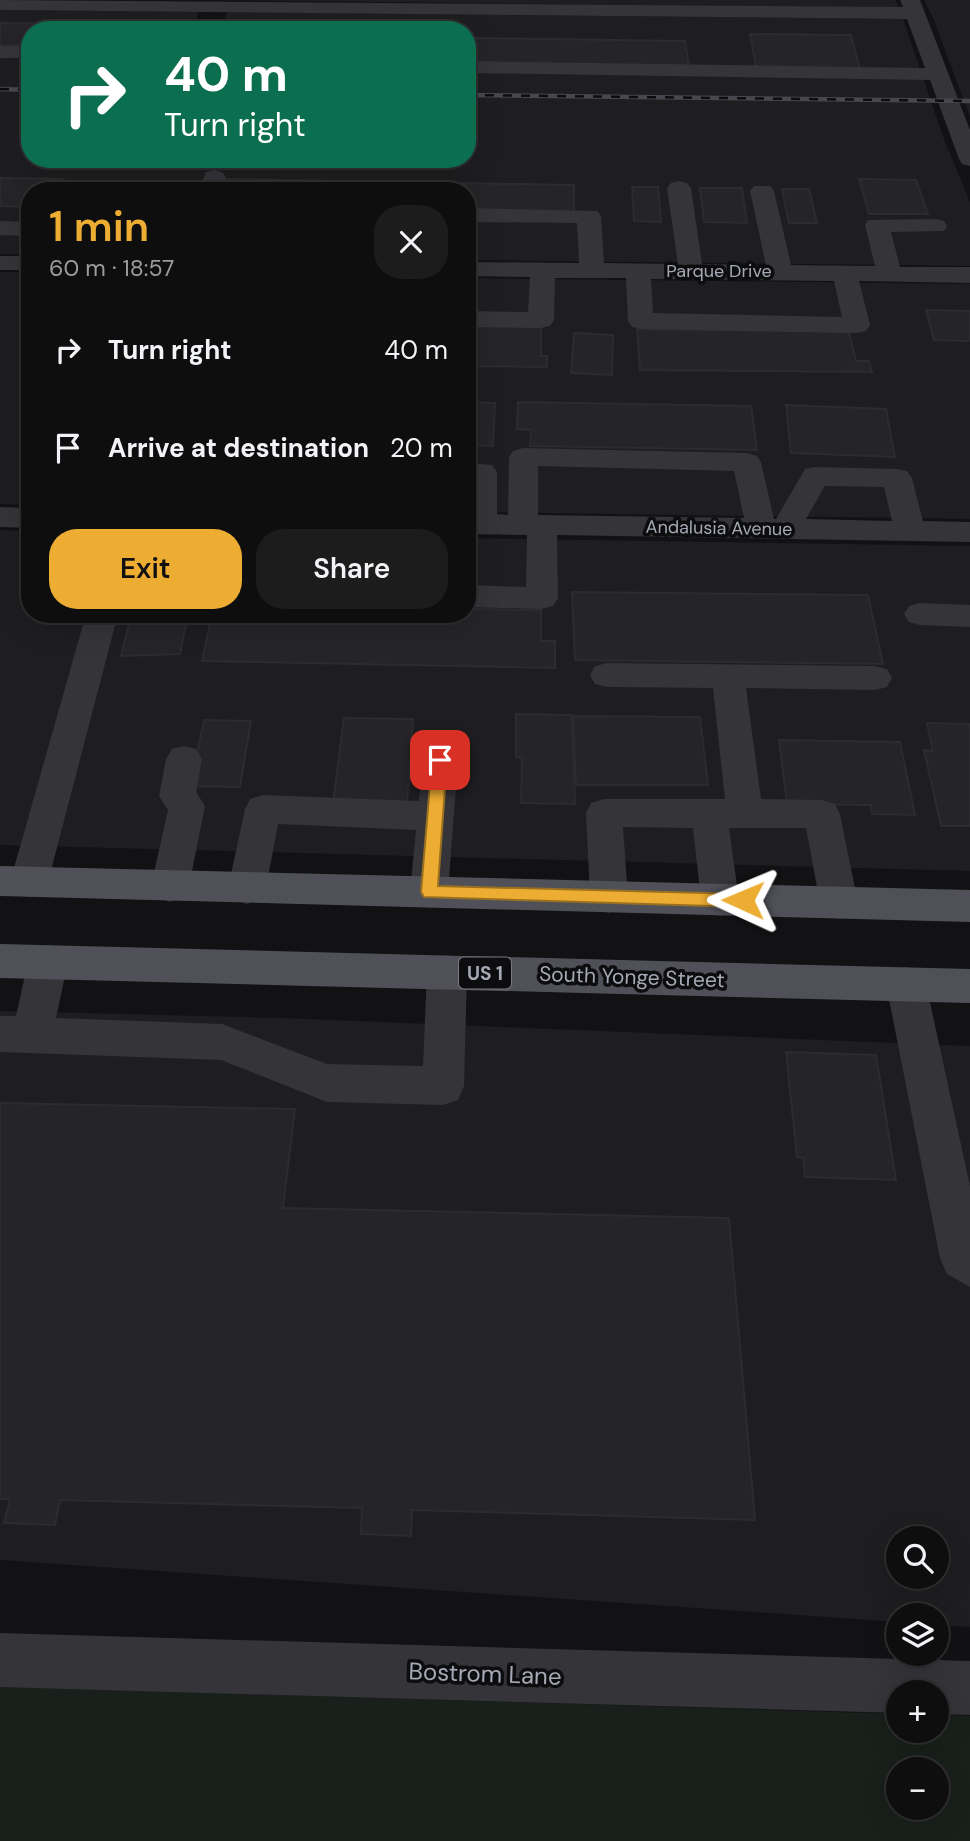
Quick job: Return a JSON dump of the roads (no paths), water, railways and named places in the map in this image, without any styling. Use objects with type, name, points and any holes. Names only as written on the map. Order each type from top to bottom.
[{"type":"main road","points":[[15,881],[970,906]]},
{"type":"main road","name":"South Yonge Street","points":[[0,961],[970,986]]},
{"type":"street","points":[[73,21],[74,3]]},
{"type":"street","points":[[0,4],[114,3],[706,11],[777,6],[913,7],[968,150]]},
{"type":"street","points":[[209,21],[215,6]]},
{"type":"street","points":[[462,21],[464,9]]},
{"type":"street","points":[[706,11],[713,71]]},
{"type":"street","points":[[0,52],[21,52]]},
{"type":"street","points":[[476,67],[939,74]]},
{"type":"street","points":[[679,188],[691,271]]},
{"type":"street","points":[[762,191],[780,272]]},
{"type":"street","points":[[476,214],[584,206],[589,216],[592,270]]},
{"type":"street","points":[[889,273],[877,225],[935,226]]},
{"type":"street","points":[[0,228],[21,229]]},
{"type":"street","points":[[0,262],[21,261]]},
{"type":"street","name":"Parque Drive","points":[[476,269],[970,275]]},
{"type":"street","points":[[476,319],[541,320],[543,270]]},
{"type":"street","points":[[638,271],[641,321],[856,325],[844,272]]},
{"type":"street","points":[[476,596],[542,598],[523,457],[747,462],[774,529]]},
{"type":"street","points":[[476,472],[482,472],[476,517]]},
{"type":"street","points":[[774,529],[815,476],[897,478],[909,531]]},
{"type":"street","points":[[0,517],[21,518]]},
{"type":"street","name":"Andalusia Avenue","points":[[476,525],[970,532]]},
{"type":"street","points":[[920,614],[970,616]]},
{"type":"street","points":[[15,881],[99,623]]},
{"type":"street","points":[[607,675],[875,678]]},
{"type":"street","points":[[720,900],[727,813],[728,676]]},
{"type":"street","points":[[170,886],[187,806],[177,796],[184,759]]},
{"type":"street","points":[[429,892],[440,760]]},
{"type":"street","points":[[247,888],[263,809],[436,816]]},
{"type":"street","points":[[609,897],[604,813],[822,814],[839,903]]},
{"type":"street","points":[[48,962],[16,1034],[222,1042],[327,1083],[443,1086],[447,972]]},
{"type":"street","points":[[906,984],[967,1261]]},
{"type":"street","name":"Bostrom Lane","points":[[0,1660],[970,1688]]},
{"type":"railway","points":[[0,89],[21,90]]},
{"type":"railway","points":[[476,95],[970,101]]}]
